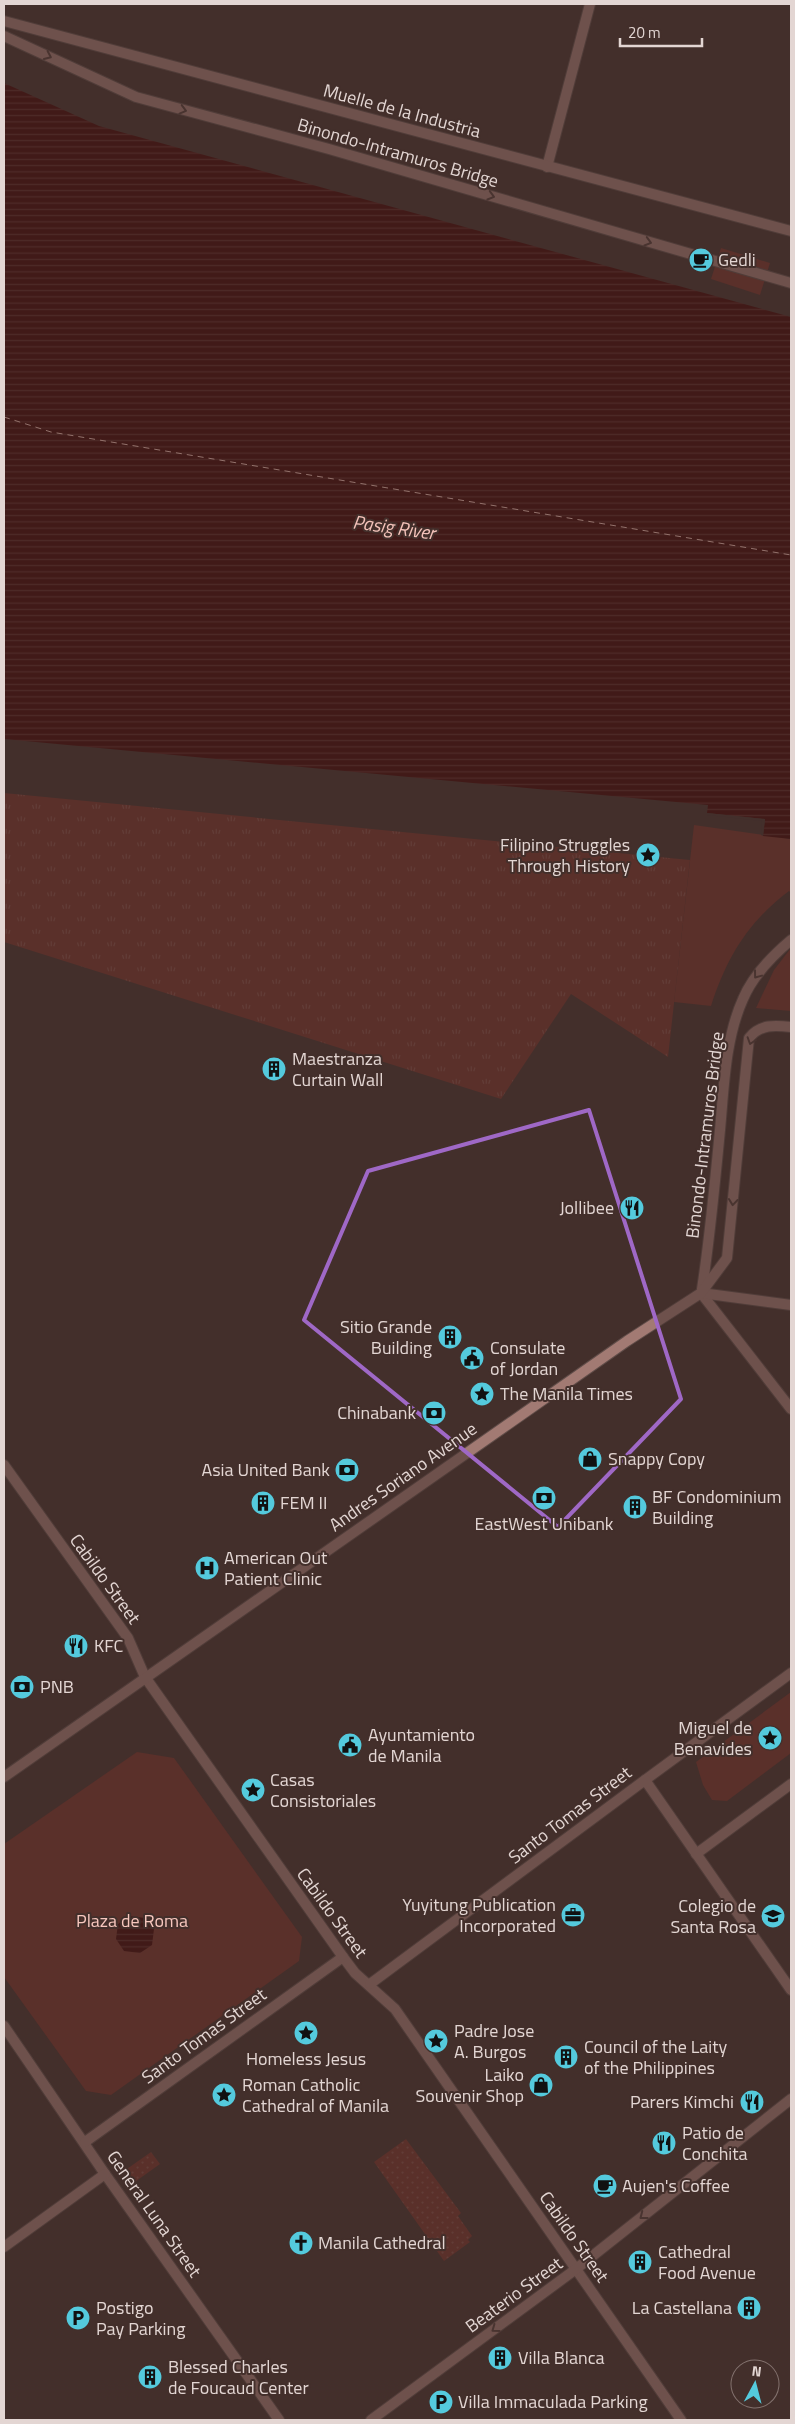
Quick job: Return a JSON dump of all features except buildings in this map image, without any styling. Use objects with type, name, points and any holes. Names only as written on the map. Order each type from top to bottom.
[{"type":"street","points":[[547,167],[590,4]]},
{"type":"street","name":"Muelle de la Industria","points":[[4,21],[791,231]]},
{"type":"street","name":"Binondo-Intramuros Bridge","points":[[4,36],[136,97],[329,149],[791,283]]},
{"type":"street","name":"Binondo-Intramuros Bridge","points":[[701,1293],[710,1240],[723,1090],[736,1018],[751,983],[763,967],[791,940]]},
{"type":"street","points":[[701,1293],[727,1258],[749,1038],[759,1028],[765,1026],[791,1027]]},
{"type":"street","points":[[701,1293],[791,1305]]},
{"type":"street","points":[[701,1293],[791,1410]]},
{"type":"street","name":"Andres Soriano Avenue","points":[[4,1777],[626,1342],[701,1293]]},
{"type":"street","name":"Cabildo Street","points":[[4,1465],[128,1638],[145,1677],[343,1957],[355,1973],[370,1984],[395,2009],[681,2420]]},
{"type":"street","name":"Santo Tomas Street","points":[[370,1984],[791,1673]]},
{"type":"street","points":[[645,1780],[791,1990]]},
{"type":"street","points":[[696,1854],[791,1784]]},
{"type":"street","name":"Santo Tomas Street","points":[[84,2142],[343,1957]]},
{"type":"street","name":"General Luna Street","points":[[4,2026],[105,2174],[279,2420]]},
{"type":"street","name":"Beaterio Street","points":[[371,2420],[576,2269],[791,2099]]},
{"type":"street","points":[[4,2247],[105,2174]]},
{"type":"highlighted area","points":[[589,1110],[681,1399],[558,1527],[304,1320],[368,1171]]},
{"type":"green space","points":[[721,248],[770,263],[760,295],[711,279]]},
{"type":"green space","points":[[4,793],[690,860],[668,1057],[571,994],[501,1099],[4,942]]},
{"type":"green space","points":[[694,825],[791,839],[791,893],[789,891],[762,915],[741,942],[724,972],[711,1006],[674,1002]]},
{"type":"green space","points":[[791,948],[791,1011],[756,1008],[774,970]]},
{"type":"green space","points":[[791,1692],[791,1753],[727,1801],[712,1800],[703,1785],[696,1762]]},
{"type":"green space","name":"Plaza de Roma","points":[[137,1752],[174,1758],[302,1937],[299,1961],[111,2095],[86,2091],[4,1977],[4,1844]]},
{"type":"green space","points":[[406,2139],[461,2213],[458,2216],[472,2236],[468,2240],[470,2242],[444,2261],[374,2162]]},
{"type":"green space","points":[[151,2152],[160,2164],[132,2184],[124,2171]]},
{"type":"water","name":"Pasig River","points":[[4,83],[99,126],[791,317],[791,839],[763,836],[765,819],[707,813],[708,805],[4,739]]},
{"type":"water","points":[[130,1916],[145,1918],[154,1929],[152,1945],[140,1953],[124,1951],[116,1939],[118,1924]]},
{"type":"pier","points":[[707,813],[765,819],[763,836],[761,835],[762,821],[707,815]]},
{"type":"ferry route","points":[[4,417],[51,432],[791,555]]},
{"type":"place","name":"Gedli","points":[[701,260]]},
{"type":"place","name":"Filipino Struggles Through History","points":[[648,855]]},
{"type":"place","name":"Maestranza Curtain Wall","points":[[274,1069]]},
{"type":"place","name":"Jollibee","points":[[632,1208]]},
{"type":"place","name":"Sitio Grande Building","points":[[450,1337]]},
{"type":"place","name":"Consulate of Jordan","points":[[472,1358]]},
{"type":"place","name":"The Manila Times","points":[[482,1394]]},
{"type":"place","name":"Chinabank","points":[[434,1413]]},
{"type":"place","name":"Snappy Copy","points":[[590,1459]]},
{"type":"place","name":"Asia United Bank","points":[[347,1470]]},
{"type":"place","name":"EastWest Unibank","points":[[544,1498]]},
{"type":"place","name":"FEM II","points":[[263,1503]]},
{"type":"place","name":"BF Condominium Building","points":[[635,1507]]},
{"type":"place","name":"American Out Patient Clinic","points":[[207,1568]]},
{"type":"place","name":"KFC","points":[[76,1646]]},
{"type":"place","name":"PNB","points":[[22,1687]]},
{"type":"place","name":"Miguel de Benavides","points":[[770,1738]]},
{"type":"place","name":"Ayuntamiento de Manila","points":[[350,1745]]},
{"type":"place","name":"Casas Consistoriales","points":[[253,1790]]},
{"type":"place","name":"Yuyitung Publication Incorporated","points":[[573,1915]]},
{"type":"place","name":"Colegio de Santa Rosa","points":[[773,1916]]},
{"type":"place","name":"Homeless Jesus","points":[[306,2033]]},
{"type":"place","name":"Padre Jose A. Burgos","points":[[436,2041]]},
{"type":"place","name":"Council of the Laity of the Philippines","points":[[566,2057]]},
{"type":"place","name":"Laiko Souvenir Shop","points":[[541,2085]]},
{"type":"place","name":"Roman Catholic Cathedral of Manila","points":[[224,2095]]},
{"type":"place","name":"Parers Kimchi","points":[[752,2102]]},
{"type":"place","name":"Patio de Conchita","points":[[664,2143]]},
{"type":"place","name":"Aujen's Coffee","points":[[605,2186]]},
{"type":"place","name":"Manila Cathedral","points":[[301,2243]]},
{"type":"place","name":"Cathedral Food Avenue","points":[[640,2262]]},
{"type":"place","name":"La Castellana","points":[[749,2308]]},
{"type":"place","name":"Postigo Pay Parking","points":[[78,2318]]},
{"type":"place","name":"Villa Blanca","points":[[500,2358]]},
{"type":"place","name":"Blessed Charles de Foucaud Center","points":[[150,2377]]},
{"type":"place","name":"Villa Immaculada Parking","points":[[441,2402]]}]
